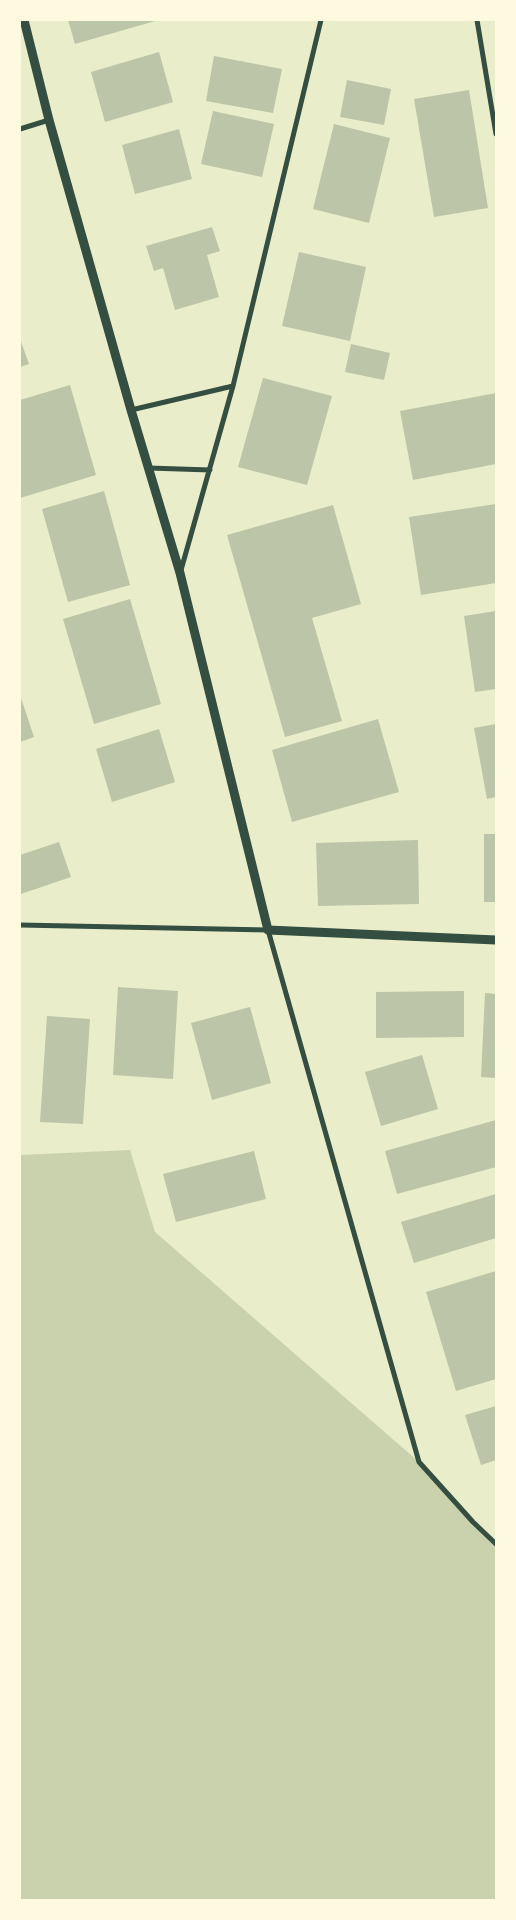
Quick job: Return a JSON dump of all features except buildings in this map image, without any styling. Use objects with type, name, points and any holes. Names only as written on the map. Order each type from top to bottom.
[{"type":"street","points":[[24,20],[49,120],[131,410],[180,573],[268,930],[419,1462],[473,1522],[496,1544]]},
{"type":"street","points":[[180,573],[234,386],[321,20]]},
{"type":"street","points":[[477,20],[496,134]]},
{"type":"street","points":[[20,129],[49,120]]},
{"type":"street","points":[[131,410],[234,386]]},
{"type":"street","points":[[148,468],[210,470]]},
{"type":"street","points":[[20,925],[268,930],[496,940]]},
{"type":"green space","points":[[130,1150],[155,1232],[419,1462],[496,1544],[496,1900],[20,1900],[20,1155]]}]
